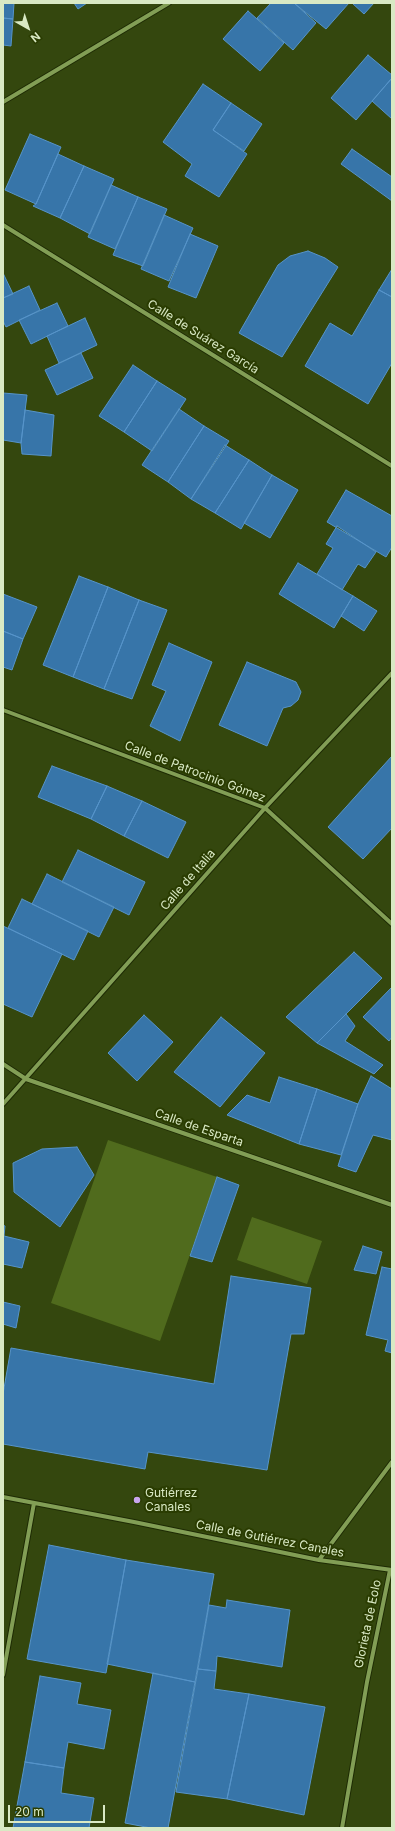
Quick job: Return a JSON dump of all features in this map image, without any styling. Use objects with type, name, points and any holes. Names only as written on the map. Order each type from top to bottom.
[{"type":"street","points":[[3,102],[169,3]]},
{"type":"street","name":"Calle de Suárez García","points":[[3,225],[392,466]]},
{"type":"street","name":"Calle de Italia","points":[[3,1104],[265,808],[392,673]]},
{"type":"street","name":"Calle de Patrocinio Gómez","points":[[3,710],[265,808],[392,924]]},
{"type":"street","name":"Calle de Esparta","points":[[3,1064],[26,1079],[392,1206]]},
{"type":"street","points":[[320,1560],[392,1462]]},
{"type":"street","name":"Calle de Gutiérrez Canales","points":[[3,1497],[320,1560],[391,1570]]},
{"type":"street","points":[[3,1675],[34,1503]]},
{"type":"street","name":"Glorieta de Eolo","points":[[342,1828],[367,1682],[391,1570]]},
{"type":"green space","points":[[108,1140],[217,1177],[160,1341],[51,1303]]},
{"type":"green space","points":[[252,1217],[322,1241],[307,1284],[237,1260]]},
{"type":"building","points":[[3,3],[14,3],[13,19],[3,18]]},
{"type":"building","points":[[74,3],[87,3],[78,9]]},
{"type":"building","points":[[271,3],[294,3],[316,23],[293,50],[257,18]]},
{"type":"building","points":[[294,3],[349,3],[326,29]]},
{"type":"building","points":[[352,3],[374,3],[364,14]]},
{"type":"building","points":[[248,11],[284,43],[260,71],[223,39]]},
{"type":"building","points":[[3,18],[13,19],[11,46],[3,45]]},
{"type":"building","points":[[368,55],[392,75],[392,78],[356,120],[331,98]]},
{"type":"building","points":[[392,78],[392,119],[372,101]]},
{"type":"building","points":[[203,84],[231,103],[213,130],[247,154],[219,197],[185,176],[192,164],[163,142]]},
{"type":"building","points":[[231,103],[262,124],[244,151],[213,130]]},
{"type":"building","points":[[30,134],[61,147],[36,204],[5,190]]},
{"type":"building","points":[[352,149],[392,177],[392,201],[341,164]]},
{"type":"building","points":[[58,154],[84,166],[60,218],[33,206],[36,204]]},
{"type":"building","points":[[84,166],[114,179],[90,234],[60,218]]},
{"type":"building","points":[[111,185],[138,197],[115,249],[88,237]]},
{"type":"building","points":[[138,197],[167,209],[143,266],[113,255]]},
{"type":"building","points":[[164,215],[193,228],[169,281],[141,269]]},
{"type":"building","points":[[190,234],[218,246],[196,298],[168,287]]},
{"type":"building","points":[[308,251],[325,258],[338,267],[282,357],[239,333],[278,265],[290,256]]},
{"type":"building","points":[[392,269],[392,297],[379,290]]},
{"type":"building","points":[[3,273],[13,294],[3,298]]},
{"type":"building","points":[[29,286],[40,310],[6,327],[3,321],[3,298]]},
{"type":"building","points":[[379,290],[392,297],[392,363],[368,404],[305,366],[330,323],[352,336]]},
{"type":"building","points":[[57,303],[68,326],[31,344],[19,320]]},
{"type":"building","points":[[85,318],[97,345],[59,363],[47,336]]},
{"type":"building","points":[[81,353],[93,378],[57,395],[45,370]]},
{"type":"building","points":[[133,365],[157,381],[124,432],[99,416]]},
{"type":"building","points":[[157,381],[186,399],[152,451],[124,432]]},
{"type":"building","points":[[3,393],[27,395],[21,443],[3,440]]},
{"type":"building","points":[[179,409],[204,426],[168,482],[142,465]]},
{"type":"building","points":[[25,410],[54,415],[51,456],[22,454],[21,443]]},
{"type":"building","points":[[204,426],[229,441],[191,499],[168,482]]},
{"type":"building","points":[[225,445],[249,460],[215,513],[191,499]]},
{"type":"building","points":[[249,460],[272,475],[241,529],[215,513]]},
{"type":"building","points":[[272,475],[298,490],[270,538],[244,523]]},
{"type":"building","points":[[346,490],[392,516],[392,547],[386,557],[327,522]]},
{"type":"building","points":[[337,526],[376,552],[365,568],[358,564],[342,590],[317,574],[333,548],[326,544]]},
{"type":"building","points":[[298,563],[353,596],[334,628],[279,594]]},
{"type":"building","points":[[79,576],[108,587],[73,677],[43,665]]},
{"type":"building","points":[[108,587],[139,600],[104,689],[73,677]]},
{"type":"building","points":[[3,594],[37,607],[23,639],[3,631]]},
{"type":"building","points":[[353,596],[377,611],[364,631],[341,616]]},
{"type":"building","points":[[139,600],[167,610],[132,699],[104,689]]},
{"type":"building","points":[[3,631],[23,639],[12,670],[3,667]]},
{"type":"building","points":[[169,643],[212,662],[180,741],[150,726],[166,691],[152,685]]},
{"type":"building","points":[[247,662],[296,682],[301,692],[298,700],[291,706],[283,708],[267,746],[219,725]]},
{"type":"building","points":[[392,756],[392,828],[363,859],[328,827]]},
{"type":"building","points":[[52,766],[107,786],[91,819],[38,797]]},
{"type":"building","points":[[107,786],[142,801],[124,836],[91,819]]},
{"type":"building","points":[[142,801],[186,822],[168,858],[124,836]]},
{"type":"building","points":[[78,850],[145,882],[129,915],[62,882]]},
{"type":"building","points":[[47,874],[114,907],[99,937],[32,904]]},
{"type":"building","points":[[22,899],[88,931],[74,960],[8,928]]},
{"type":"building","points":[[3,926],[62,954],[32,1017],[3,1004]]},
{"type":"building","points":[[354,952],[382,978],[317,1043],[286,1017]]},
{"type":"building","points":[[392,987],[392,1037],[389,1041],[363,1017]]},
{"type":"building","points":[[346,1014],[355,1026],[345,1041],[383,1065],[374,1074],[317,1043]]},
{"type":"building","points":[[144,1015],[173,1042],[137,1081],[108,1053]]},
{"type":"building","points":[[221,1017],[265,1053],[220,1107],[174,1072]]},
{"type":"building","points":[[371,1076],[392,1089],[392,1140],[373,1135],[356,1172],[338,1166],[358,1104]]},
{"type":"building","points":[[279,1077],[317,1089],[299,1144],[227,1115],[247,1095],[270,1103]]},
{"type":"building","points":[[317,1089],[358,1104],[341,1155],[299,1144]]},
{"type":"building","points":[[77,1147],[94,1175],[60,1227],[14,1192],[13,1163],[42,1149]]},
{"type":"building","points":[[217,1177],[239,1185],[212,1262],[190,1256]]},
{"type":"building","points":[[3,1225],[5,1226],[4,1236],[29,1242],[22,1268],[3,1264]]},
{"type":"building","points":[[363,1246],[382,1252],[376,1274],[354,1270]]},
{"type":"building","points":[[382,1267],[392,1269],[392,1353],[385,1351],[388,1340],[366,1335]]},
{"type":"building","points":[[231,1276],[311,1288],[304,1334],[291,1334],[267,1470],[148,1452],[145,1469],[3,1444],[3,1394],[11,1348],[214,1384]]},
{"type":"building","points":[[3,1302],[20,1306],[16,1328],[3,1324]]},
{"type":"building","points":[[49,1545],[126,1560],[106,1673],[27,1659]]},
{"type":"building","points":[[126,1560],[214,1574],[195,1682],[107,1664]]},
{"type":"building","points":[[227,1600],[290,1610],[282,1667],[217,1656],[216,1671],[198,1669],[209,1605],[226,1608]]},
{"type":"building","points":[[198,1669],[216,1671],[214,1689],[249,1694],[227,1799],[176,1792]]},
{"type":"building","points":[[153,1673],[195,1682],[168,1828],[151,1828],[125,1823]]},
{"type":"building","points":[[40,1676],[81,1683],[77,1704],[111,1710],[104,1749],[68,1742],[64,1768],[25,1762]]},
{"type":"building","points":[[249,1694],[325,1707],[304,1815],[227,1799]]},
{"type":"building","points":[[25,1762],[64,1768],[61,1793],[94,1798],[89,1828],[13,1828]]},
{"type":"place","name":"Gutiérrez Canales","points":[[137,1500]]}]
